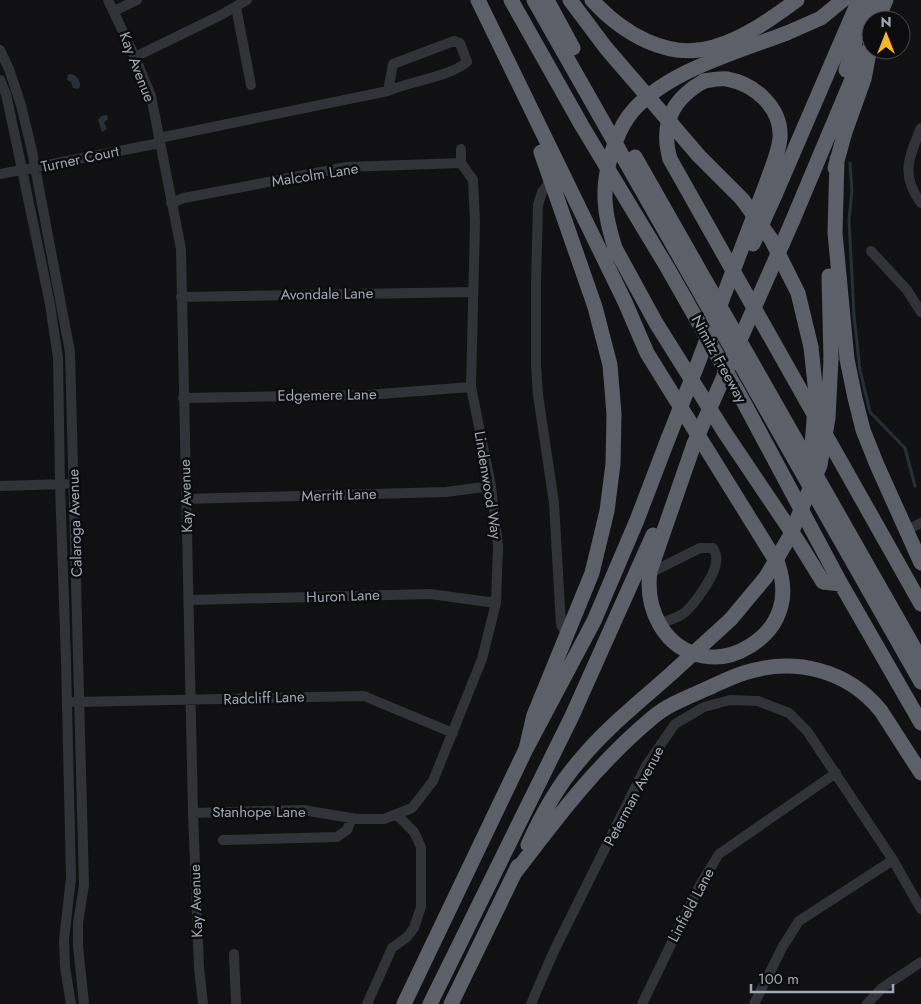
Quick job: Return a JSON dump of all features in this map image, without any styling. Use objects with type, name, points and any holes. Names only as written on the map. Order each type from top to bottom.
[{"type":"highway","points":[[478,0],[647,353],[778,564],[783,579],[780,611],[771,626],[761,637],[745,650],[726,655],[704,656],[683,648],[669,638],[659,624],[652,608],[649,592],[650,573],[694,444]]},
{"type":"highway","name":"Nimitz Freeway","points":[[511,0],[582,126],[667,267],[742,399],[841,584],[921,723]]},
{"type":"highway","points":[[534,0],[921,682]]},
{"type":"highway","name":"Nimitz Freeway","points":[[547,0],[921,660]]},
{"type":"highway","points":[[570,0],[606,48],[699,156],[742,199],[767,232],[798,292],[811,347],[816,394],[814,438],[808,491]]},
{"type":"highway","points":[[592,0],[606,16],[638,38],[667,48],[697,50],[714,47],[762,26],[797,0]]},
{"type":"highway","points":[[841,584],[823,582],[800,543],[745,464],[671,347],[615,248],[607,224],[605,208],[606,175],[616,140],[627,118],[651,94],[673,78],[821,18],[843,0]]},
{"type":"highway","points":[[698,363],[775,195],[859,0]]},
{"type":"highway","points":[[814,169],[856,39],[873,0]]},
{"type":"highway","points":[[430,1004],[568,725],[792,222],[861,57]]},
{"type":"highway","points":[[451,1004],[537,824],[579,761],[601,737],[731,620],[766,577],[790,536],[820,465],[828,418],[831,359],[827,224],[830,187],[837,159],[864,79],[868,60]]},
{"type":"highway","points":[[404,1004],[526,749],[594,621],[637,520],[698,363],[768,179],[780,138],[779,121],[766,100],[749,87],[728,79],[704,81],[691,88],[681,97],[672,111],[666,128],[666,144],[670,159],[921,604]]},
{"type":"highway","points":[[516,80],[596,307],[610,365],[614,414],[613,464],[607,511],[592,573],[534,715],[526,749]]},
{"type":"highway","points":[[837,159],[835,233],[847,359],[855,398],[863,430],[921,563]]},
{"type":"highway","points":[[514,874],[580,788],[614,752],[654,716],[684,699],[735,677],[768,667],[791,665],[807,667],[840,678],[860,690],[881,711],[921,773]]},
{"type":"street","name":"Kay Avenue","points":[[108,0],[151,96],[180,249],[190,600],[193,813],[202,1004]]},
{"type":"street","points":[[114,11],[137,0]]},
{"type":"street","points":[[135,57],[247,0]]},
{"type":"street","points":[[236,7],[251,85]]},
{"type":"street","name":"Turner Court","points":[[0,174],[36,168],[388,91],[459,69],[467,62],[460,43],[454,41],[393,64],[388,91]]},
{"type":"street","name":"Calaroga Avenue","points":[[0,50],[9,69],[20,105],[36,168],[70,352],[84,885],[78,922],[78,946],[84,1004]]},
{"type":"street","name":"Calaroga Avenue","points":[[0,80],[6,94],[50,304],[58,358],[71,878],[64,940],[65,967],[71,1004]]},
{"type":"street","points":[[921,128],[910,153],[908,167],[912,190],[921,202]]},
{"type":"street","points":[[461,149],[461,163]]},
{"type":"street","name":"Malcolm Lane","points":[[171,203],[184,198],[346,168],[461,163]]},
{"type":"street","name":"Lindenwood Way","points":[[412,808],[433,781],[453,733],[482,659],[496,603],[498,546],[491,486],[471,388],[476,222],[473,180],[461,163]]},
{"type":"street","points":[[551,180],[542,192],[538,205],[536,365],[538,395],[554,503],[561,625],[567,634]]},
{"type":"street","points":[[870,251],[907,290],[921,312]]},
{"type":"street","name":"Avondale Lane","points":[[181,297],[473,292]]},
{"type":"street","name":"Edgemere Lane","points":[[183,398],[366,395],[471,388]]},
{"type":"street","points":[[0,486],[73,483]]},
{"type":"street","name":"Merritt Lane","points":[[186,499],[446,492],[491,486]]},
{"type":"street","points":[[906,530],[921,523]]},
{"type":"street","points":[[650,573],[700,548],[713,548],[715,551],[716,564],[714,572],[694,602],[683,615],[659,624]]},
{"type":"street","name":"Huron Lane","points":[[190,600],[430,594],[496,603]]},
{"type":"street","name":"Radcliff Lane","points":[[68,702],[364,696],[453,733]]},
{"type":"street","name":"Peterman Avenue","points":[[531,1004],[553,953],[646,766],[674,724],[704,707],[730,700],[758,701],[789,714],[808,731],[893,860],[921,909]]},
{"type":"street","name":"Linfield Lane","points":[[642,1004],[700,885],[720,854],[836,773]]},
{"type":"street","name":"Stanhope Lane","points":[[193,813],[303,810],[352,818],[384,819],[412,808]]},
{"type":"street","points":[[367,1004],[392,948],[407,937],[414,928],[420,907],[420,847],[414,832],[396,814]]},
{"type":"street","points":[[223,840],[337,837],[347,830],[352,818]]},
{"type":"street","points":[[754,1004],[783,946],[799,921],[893,860]]},
{"type":"street","points":[[234,954],[236,1004]]},
{"type":"street","points":[[867,1004],[882,988],[921,962]]},
{"type":"shaded area","points":[[70,74],[77,77],[80,85],[78,89],[73,88],[71,82],[67,80]]},
{"type":"shaded area","points":[[107,115],[108,119],[104,123],[107,129],[102,132],[98,120],[101,116]]},
{"type":"waterway","points":[[850,163],[852,191],[849,220],[854,316],[860,370],[870,412],[905,448],[915,486]]}]
